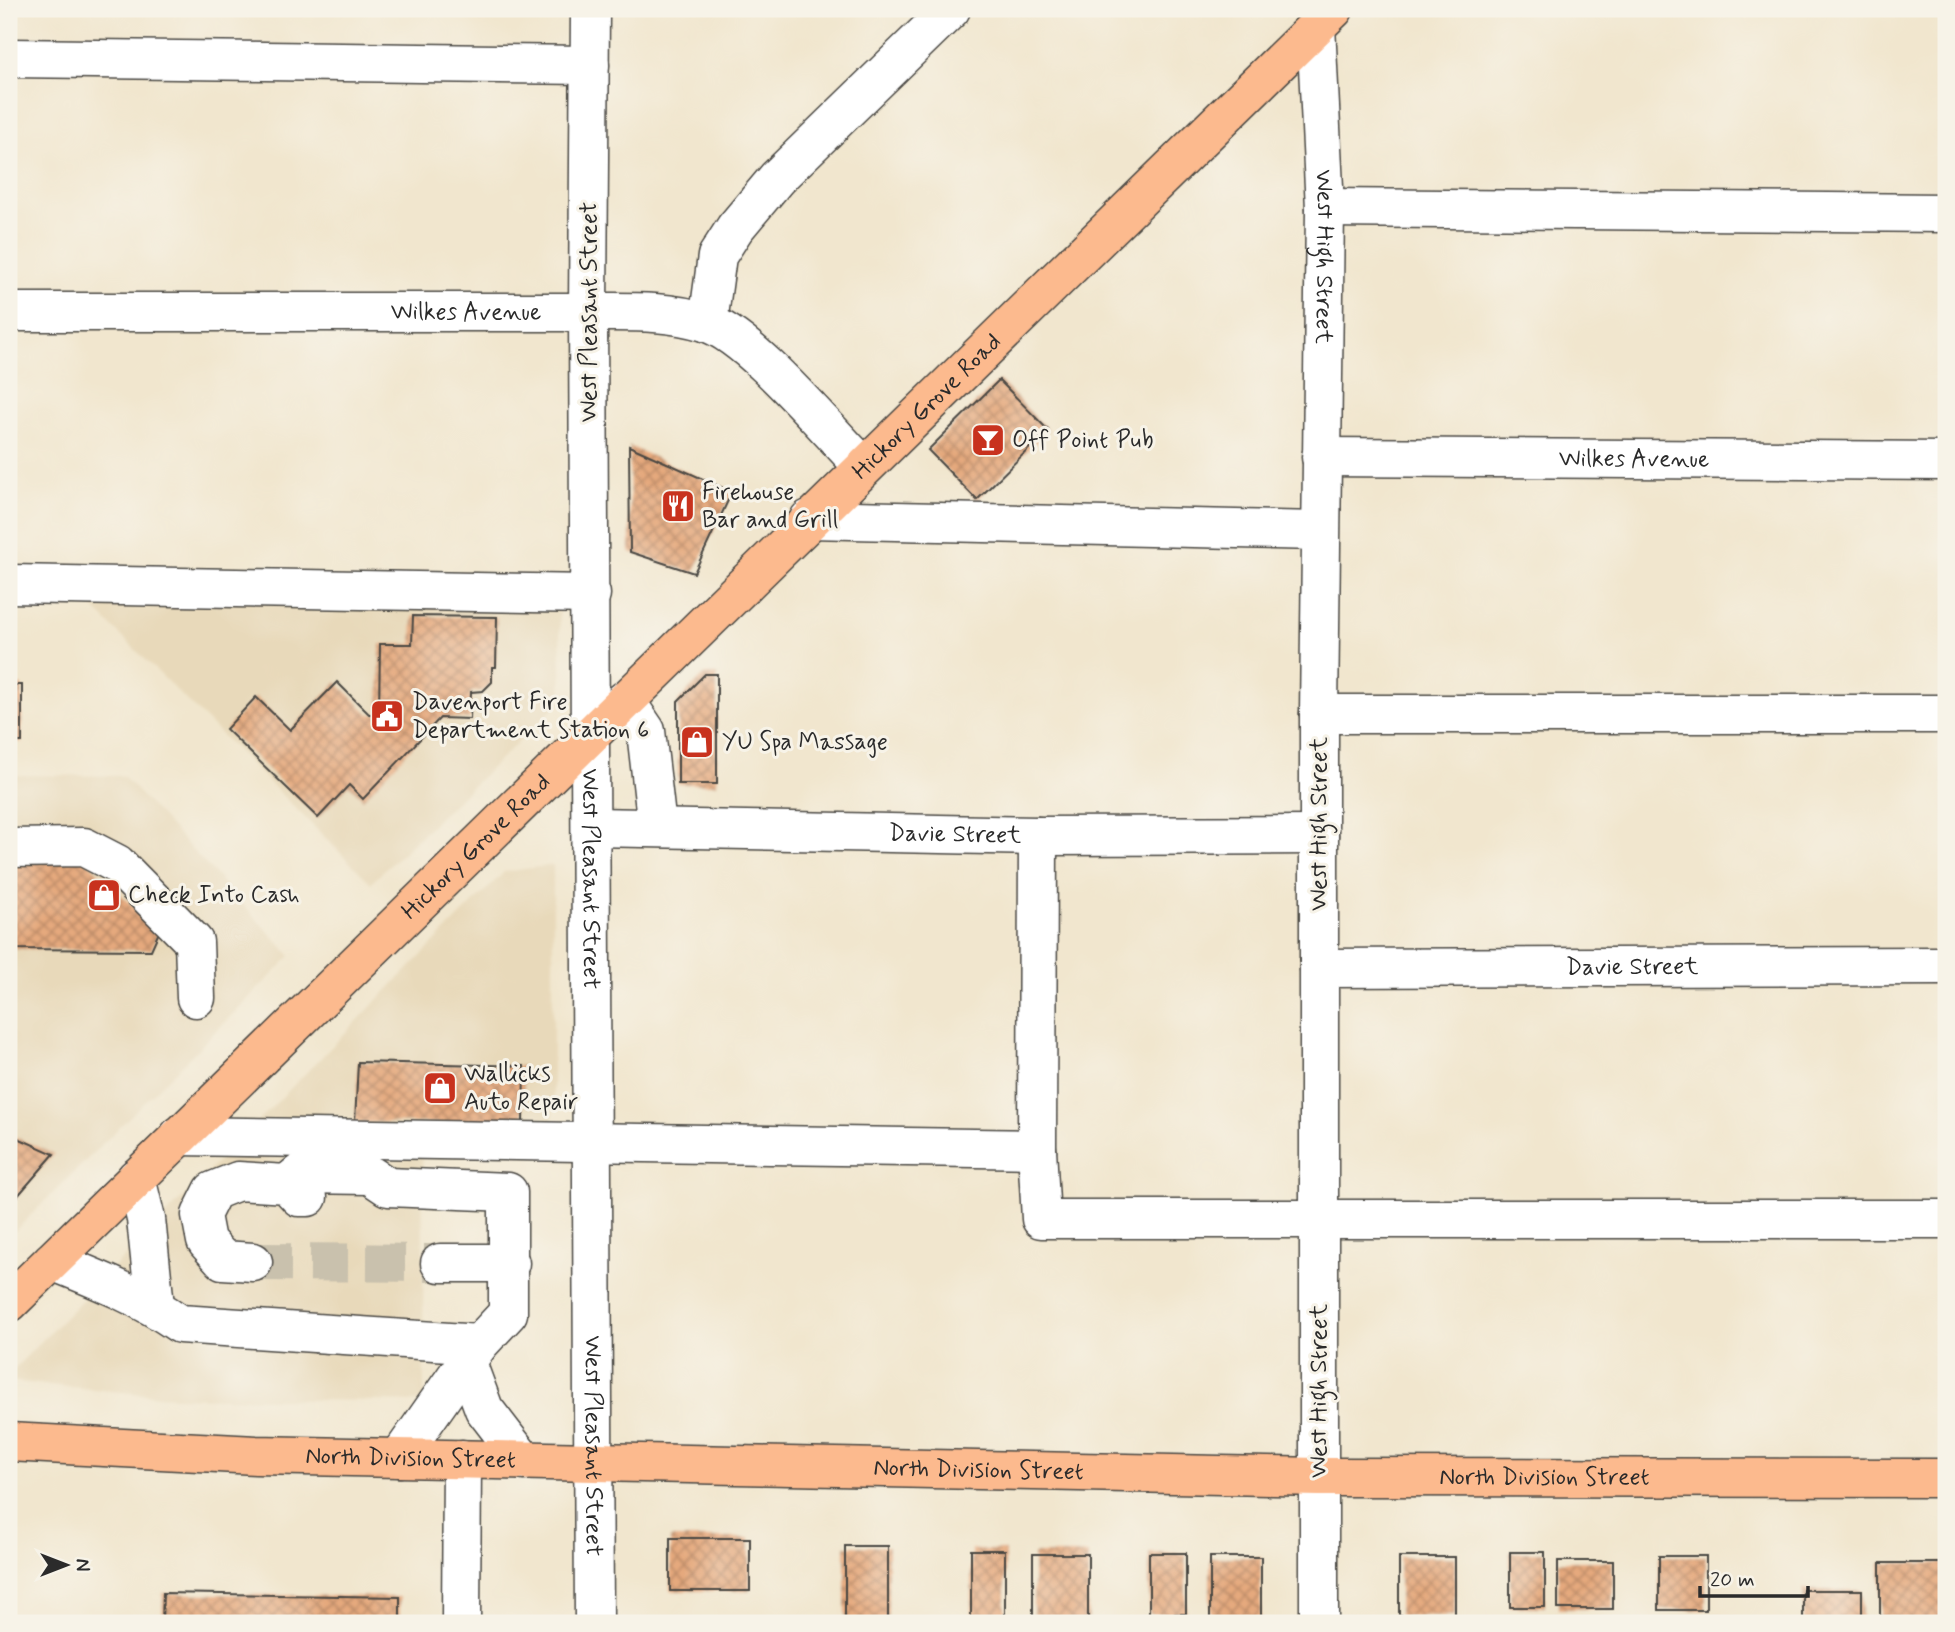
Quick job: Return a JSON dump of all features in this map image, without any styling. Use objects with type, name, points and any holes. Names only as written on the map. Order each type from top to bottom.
[{"type":"main road","name":"Hickory Grove Road","points":[[9,1303],[1325,17]]},
{"type":"main road","name":"North Division Street","points":[[9,1443],[256,1455],[1319,1477],[1946,1478]]},
{"type":"street","name":"West Pleasant Street","points":[[590,9],[588,312],[593,827],[594,1623]]},
{"type":"street","points":[[708,323],[717,256],[735,228],[777,178],[951,9]]},
{"type":"street","name":"West High Street","points":[[1319,1623],[1319,714],[1325,17]]},
{"type":"street","points":[[9,58],[590,65]]},
{"type":"street","points":[[1325,208],[1946,213]]},
{"type":"street","name":"Wilkes Avenue","points":[[9,312],[588,312],[648,313],[708,323],[736,337],[863,466]]},
{"type":"street","name":"Wilkes Avenue","points":[[1321,457],[1946,461]]},
{"type":"street","points":[[809,519],[1320,531]]},
{"type":"street","points":[[9,584],[591,594]]},
{"type":"street","points":[[625,700],[646,731],[657,827]]},
{"type":"street","points":[[1319,714],[1946,714]]},
{"type":"street","name":"Davie Street","points":[[593,827],[1038,836],[1319,835]]},
{"type":"street","points":[[1038,836],[1037,1149],[1041,1219],[1946,1219]]},
{"type":"street","points":[[9,848],[84,847],[117,864],[194,942],[196,998]]},
{"type":"street","name":"Davie Street","points":[[1319,968],[1946,966]]},
{"type":"street","points":[[178,1136],[1037,1149]]},
{"type":"street","points":[[136,1178],[146,1219],[155,1306]]},
{"type":"street","points":[[253,1262],[223,1260],[206,1241],[201,1215],[214,1191],[237,1181],[287,1184],[299,1196],[311,1197],[371,1198],[388,1187],[508,1192],[508,1313],[473,1354],[399,1458]]},
{"type":"street","points":[[52,1261],[117,1286],[155,1306],[180,1324],[473,1354]]},
{"type":"street","points":[[440,1262],[510,1262]]},
{"type":"street","points":[[473,1354],[484,1409],[524,1461]]},
{"type":"street","points":[[461,1623],[462,1460]]},
{"type":"shaded area","points":[[79,594],[559,602],[562,700],[371,883]]},
{"type":"shaded area","points":[[9,775],[123,776],[291,956],[9,1237]]},
{"type":"shaded area","points":[[553,865],[553,1125],[422,1123],[424,1402],[173,1397],[9,1381],[9,1374],[504,872]]},
{"type":"building","name":"Off Point Pub","points":[[999,380],[1048,430],[977,500],[928,450]]},
{"type":"building","name":"Firehouse Bar and Grill","points":[[629,446],[732,492],[694,573],[630,552]]},
{"type":"building","name":"Davenport Fire Department Station 6","points":[[413,616],[497,617],[496,667],[492,667],[492,682],[483,691],[471,692],[470,719],[440,718],[363,799],[349,785],[318,818],[226,729],[256,697],[290,730],[337,682],[369,714],[379,714],[380,644],[412,644]]},
{"type":"building","name":"YU Spa Massage","points":[[705,674],[717,674],[717,784],[678,784],[678,701]]},
{"type":"building","points":[[9,685],[22,685],[22,742],[9,742]]},
{"type":"building","points":[[9,858],[85,859],[159,932],[151,950],[9,949]]},
{"type":"building","name":"Wallicks Auto Repair","points":[[358,1062],[524,1066],[523,1125],[355,1122]]},
{"type":"building","points":[[9,1134],[54,1154],[9,1206]]},
{"type":"building","points":[[670,1538],[750,1538],[750,1591],[670,1591]]},
{"type":"building","points":[[845,1546],[888,1546],[888,1623],[845,1623]]},
{"type":"building","points":[[971,1550],[1005,1550],[1005,1623],[971,1623]]},
{"type":"building","points":[[1510,1552],[1545,1552],[1545,1607],[1510,1607]]},
{"type":"building","points":[[1149,1553],[1186,1553],[1186,1614],[1149,1614]]},
{"type":"building","points":[[1033,1554],[1088,1554],[1088,1623],[1033,1623]]},
{"type":"building","points":[[1659,1556],[1706,1556],[1706,1610],[1659,1610]]},
{"type":"building","points":[[1210,1557],[1261,1557],[1261,1623],[1210,1623]]},
{"type":"building","points":[[1399,1557],[1455,1557],[1455,1616],[1399,1616]]},
{"type":"building","points":[[1558,1561],[1613,1561],[1613,1609],[1558,1609]]},
{"type":"building","points":[[1880,1563],[1946,1563],[1946,1623],[1880,1623]]},
{"type":"building","points":[[1803,1590],[1862,1590],[1862,1623],[1803,1623]]},
{"type":"building","points":[[163,1593],[400,1597],[400,1623],[162,1623]]},
{"type":"tunnel","points":[[253,1262],[440,1263]]},
{"type":"place","name":"Off Point Pub","points":[[988,440]]},
{"type":"place","name":"Firehouse Bar and Grill","points":[[678,506]]},
{"type":"place","name":"Davenport Fire Department Station 6","points":[[387,716]]},
{"type":"place","name":"YU Spa Massage","points":[[697,742]]},
{"type":"place","name":"Check Into Cash","points":[[104,895]]},
{"type":"place","name":"Wallicks Auto Repair","points":[[440,1088]]}]
